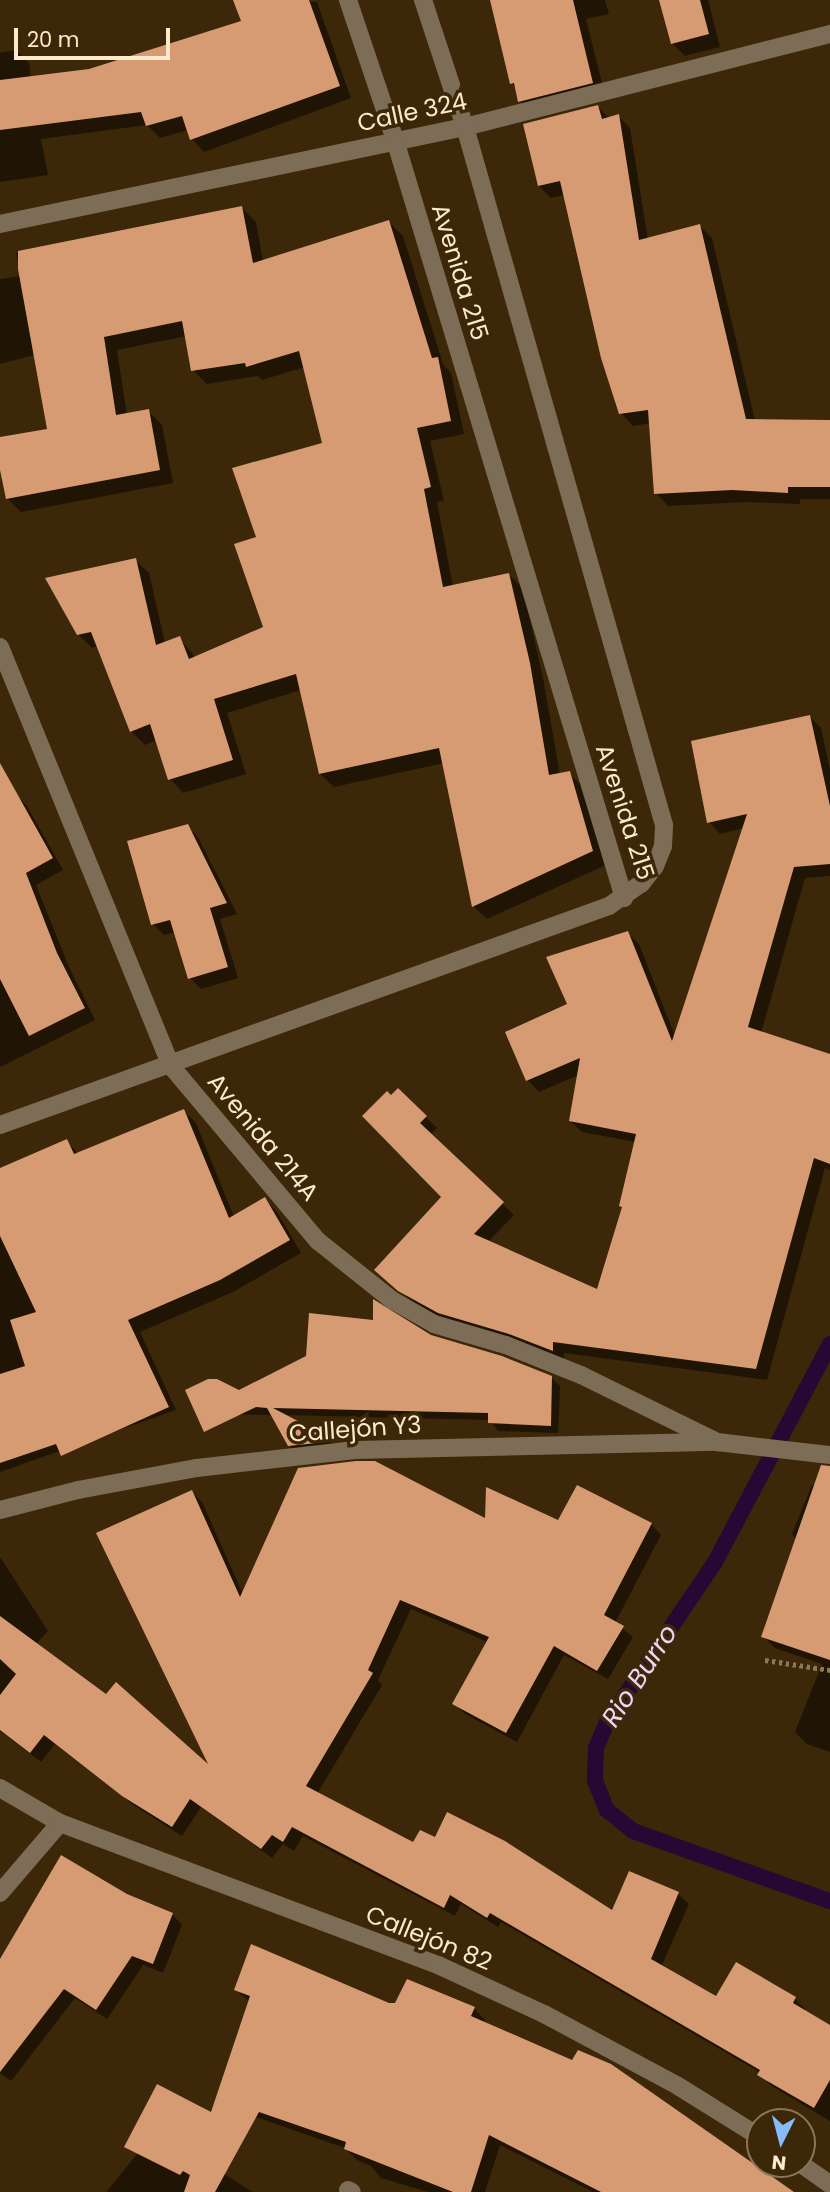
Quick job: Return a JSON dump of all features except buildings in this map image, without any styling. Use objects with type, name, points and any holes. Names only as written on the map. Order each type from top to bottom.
[{"type":"street","name":"Avenida 215","points":[[348,0],[395,140],[624,898],[642,884],[655,866],[663,846],[664,825],[465,127],[423,0]]},
{"type":"street","name":"Calle 324","points":[[0,224],[465,127],[830,34]]},
{"type":"street","name":"Avenida 214A","points":[[0,647],[171,1066],[318,1241],[392,1300],[434,1324],[506,1345],[581,1375],[717,1442]]},
{"type":"street","points":[[0,1125],[171,1066],[624,898]]},
{"type":"street","points":[[717,1442],[824,1455]]},
{"type":"street","name":"Callejón Y3","points":[[0,1510],[78,1490],[197,1468],[355,1450],[717,1442]]},
{"type":"street","name":"Callejón 82","points":[[0,1788],[60,1823],[438,1965],[544,2014],[654,2073],[746,2129]]},
{"type":"street","points":[[0,1893],[60,1823]]},
{"type":"path","points":[[765,1660],[830,1670]]},
{"type":"waterway","name":"Rio Burro","points":[[830,1344],[715,1562],[607,1722],[596,1748],[595,1781],[607,1810],[633,1831],[830,1901]]}]
